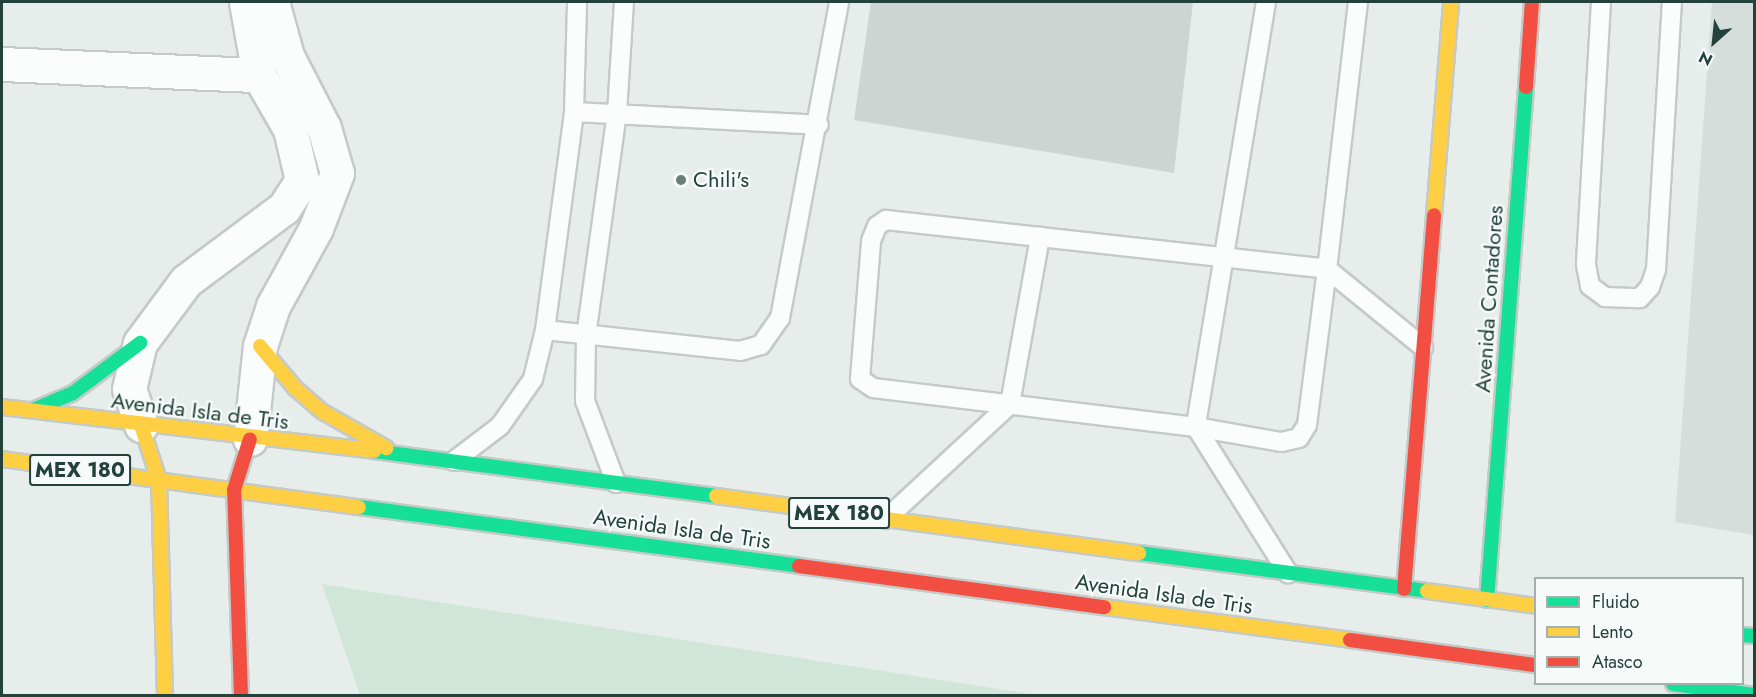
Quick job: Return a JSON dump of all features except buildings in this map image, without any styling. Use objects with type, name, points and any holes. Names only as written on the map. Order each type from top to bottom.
[{"type":"main road","points":[[1404,589],[1451,2]]},
{"type":"main road","name":"Avenida Contadores","points":[[1487,600],[1532,2]]},
{"type":"main road","points":[[31,411],[73,393],[140,343]]},
{"type":"main road","points":[[260,346],[295,388],[323,412],[395,453]]},
{"type":"main road","name":"Avenida Isla de Tris","points":[[2,407],[250,439],[395,453],[1534,606]]},
{"type":"main road","points":[[141,425],[159,480],[165,696]]},
{"type":"main road","points":[[242,696],[234,490],[250,439]]},
{"type":"main road","name":"Avenida Isla de Tris","points":[[2,459],[1534,665]]},
{"type":"main road","points":[[1681,685],[1755,694]]},
{"type":"street","points":[[141,425],[129,389],[140,343],[186,281],[284,208],[302,180],[290,129],[259,75],[246,2]]},
{"type":"street","points":[[250,439],[260,346],[273,306],[316,228],[337,173],[324,128],[287,56],[272,2]]},
{"type":"street","points":[[2,64],[259,75]]},
{"type":"lane","points":[[454,461],[500,426],[533,379],[545,330],[574,112],[577,2]]},
{"type":"lane","points":[[615,2],[625,2],[617,113],[586,336],[585,401],[616,483]]},
{"type":"lane","points":[[545,330],[740,351],[761,345],[780,318],[819,125],[839,2]]},
{"type":"lane","points":[[1266,2],[1196,427],[1288,573]]},
{"type":"lane","points":[[1358,2],[1328,269],[1307,425],[1299,438],[1281,442],[1196,427],[873,388],[860,379],[871,241],[877,226],[886,220],[1328,269],[1424,347]]},
{"type":"lane","points":[[1601,2],[1586,265],[1590,286],[1605,297],[1640,298],[1650,287],[1656,270],[1672,2]]},
{"type":"lane","points":[[574,112],[819,125]]},
{"type":"lane","points":[[886,519],[1010,404],[1040,237]]},
{"type":"shaded area","points":[[1712,2],[1754,2],[1754,535],[1675,522]]},
{"type":"green space","points":[[322,584],[1038,695],[360,695]]},
{"type":"traffic: fast","points":[[1487,600],[1526,87]]},
{"type":"traffic: fast","points":[[33,410],[73,393],[140,343]]},
{"type":"traffic: fast","points":[[374,451],[716,496]]},
{"type":"traffic: fast","points":[[359,507],[799,566]]},
{"type":"traffic: fast","points":[[1139,553],[1427,591]]},
{"type":"traffic: fast","points":[[1744,635],[1754,636]]},
{"type":"traffic: fast","points":[[1680,685],[1754,695]]},
{"type":"traffic: slow","points":[[1434,215],[1451,2]]},
{"type":"traffic: slow","points":[[260,346],[295,388],[323,412],[386,448]]},
{"type":"traffic: slow","points":[[2,407],[374,451]]},
{"type":"traffic: slow","points":[[141,425],[159,480],[165,696]]},
{"type":"traffic: slow","points":[[2,459],[359,507]]},
{"type":"traffic: slow","points":[[716,496],[1139,553]]},
{"type":"traffic: slow","points":[[1427,591],[1534,606]]},
{"type":"traffic: slow","points":[[1104,607],[1350,640]]},
{"type":"traffic: jam","points":[[1526,87],[1532,2]]},
{"type":"traffic: jam","points":[[1404,589],[1434,215]]},
{"type":"traffic: jam","points":[[241,696],[234,490],[250,439]]},
{"type":"traffic: jam","points":[[799,566],[1104,607]]},
{"type":"traffic: jam","points":[[1350,640],[1534,665]]},
{"type":"place","name":"Chili's","points":[[681,180]]}]
